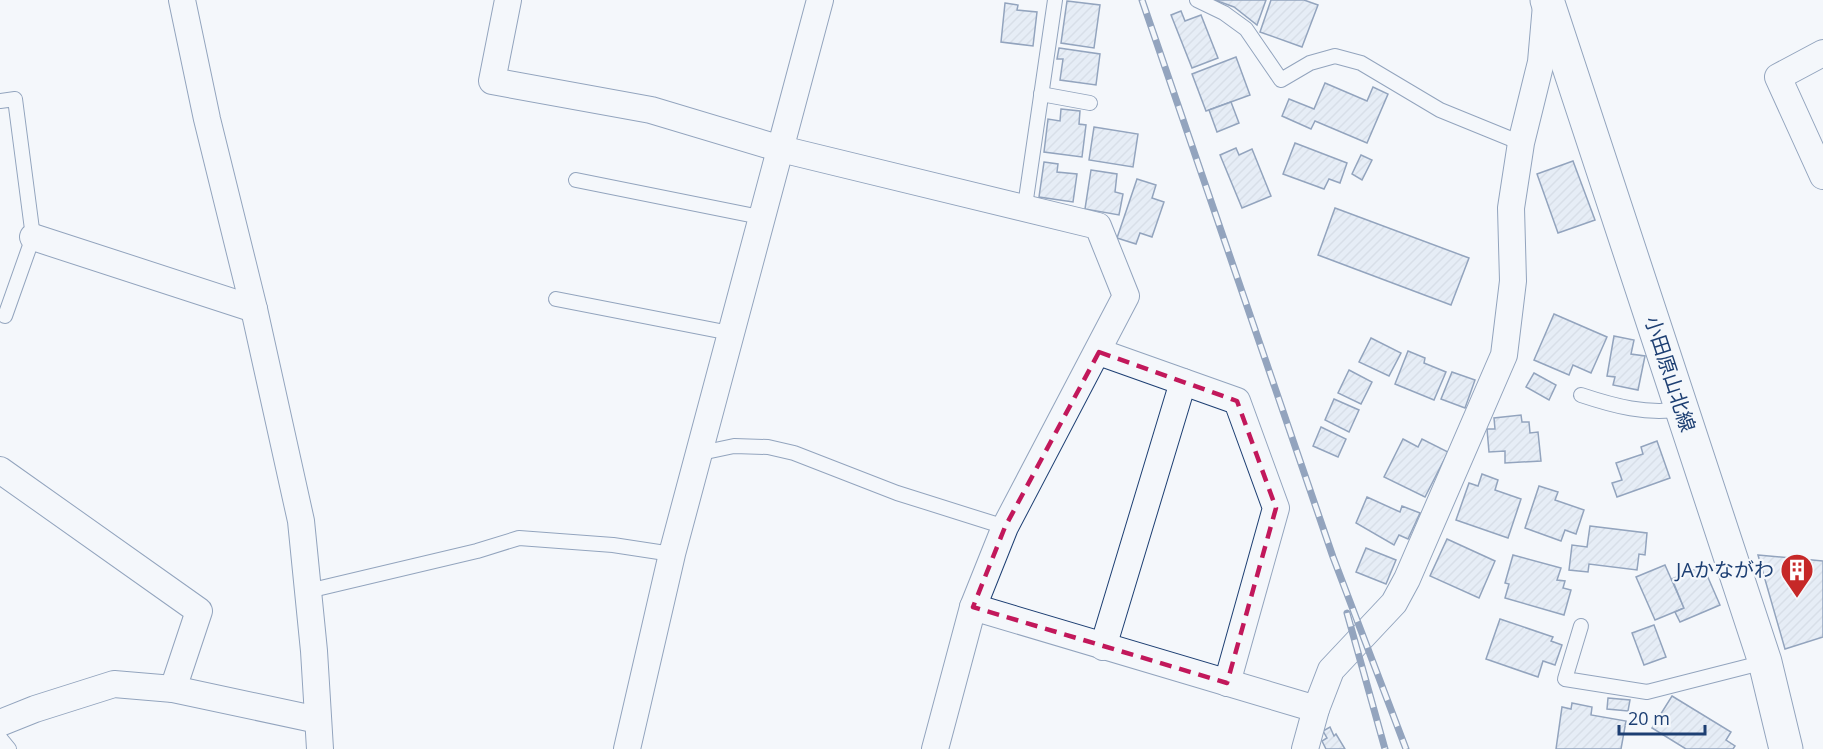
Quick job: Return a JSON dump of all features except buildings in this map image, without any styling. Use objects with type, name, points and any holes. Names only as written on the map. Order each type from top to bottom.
[{"type":"main road","name":"小田原山北線","points":[[1547,0],[1765,662],[1786,749]]},
{"type":"street","points":[[182,0],[207,119],[254,309],[301,520],[320,749]]},
{"type":"street","points":[[508,0],[492,81],[651,110],[781,149],[1025,206],[1098,226],[1126,296],[1005,527],[973,607],[935,749]]},
{"type":"street","points":[[627,749],[672,554],[701,453],[760,217],[781,149],[820,0]]},
{"type":"street","points":[[1305,749],[1316,709],[1331,670],[1394,603],[1407,579],[1504,355],[1513,281],[1511,208],[1521,142],[1541,62],[1547,0]]},
{"type":"street","points":[[1823,53],[1778,77],[1823,176]]},
{"type":"street","points":[[33,237],[254,309]]},
{"type":"street","points":[[1099,351],[1237,400],[1276,508],[1227,683]]},
{"type":"street","points":[[1103,647],[1183,382]]},
{"type":"street","points":[[0,470],[199,611],[173,689]]},
{"type":"street","points":[[973,607],[1316,709]]},
{"type":"street","points":[[0,723],[35,709],[114,684],[173,689],[318,720]]},
{"type":"lane","points":[[1025,206],[1055,0]]},
{"type":"lane","points":[[1197,0],[1224,13],[1246,30],[1281,80],[1310,63],[1335,56],[1361,63],[1440,110],[1521,142]]},
{"type":"lane","points":[[1041,94],[1090,103]]},
{"type":"lane","points":[[0,101],[15,99],[33,237],[5,316]]},
{"type":"lane","points":[[576,180],[760,217]]},
{"type":"lane","points":[[556,299],[730,333]]},
{"type":"lane","points":[[1581,395],[1643,411],[1662,412],[1682,409]]},
{"type":"lane","points":[[701,453],[734,446],[768,447],[794,453],[897,493],[1005,527]]},
{"type":"lane","points":[[308,591],[477,551],[519,538],[613,545],[672,554]]},
{"type":"lane","points":[[1581,626],[1565,679],[1647,692],[1765,662]]},
{"type":"lane","points":[[0,738],[9,749]]},
{"type":"highlighted area","points":[[1099,352],[1237,401],[1276,508],[1227,683],[973,607],[1005,527]]},
{"type":"railway","points":[[1142,0],[1333,557],[1406,749]]},
{"type":"railway","points":[[1347,613],[1385,749]]},
{"type":"place","name":"JAかながわ","points":[[1797,599]]}]
